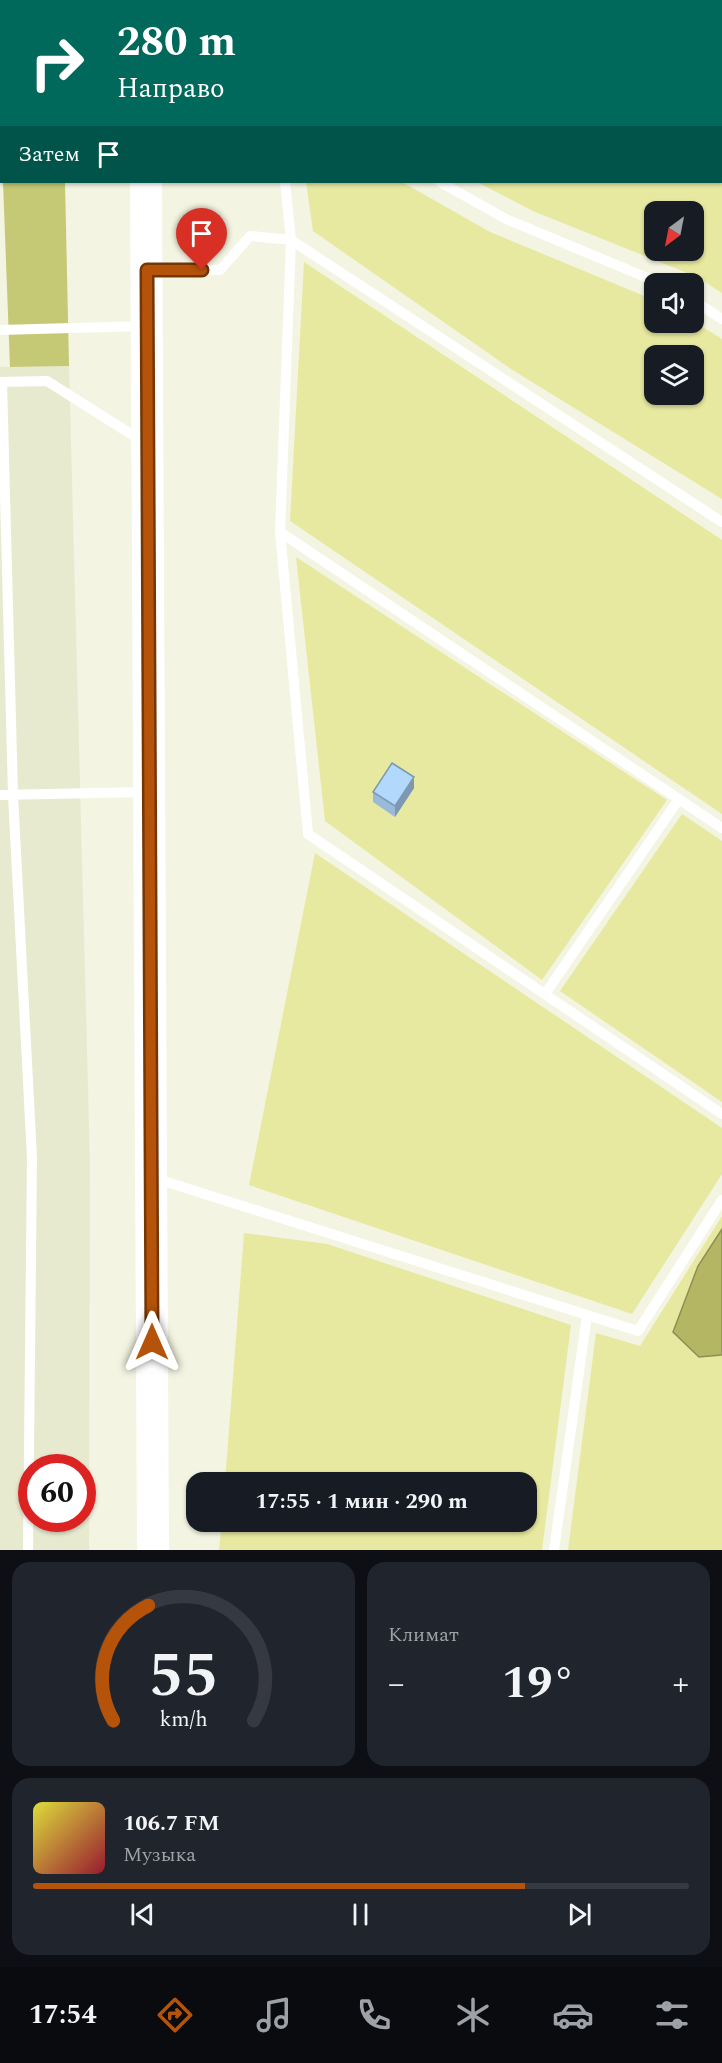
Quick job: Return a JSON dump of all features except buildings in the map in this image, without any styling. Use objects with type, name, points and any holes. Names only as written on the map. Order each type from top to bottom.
[{"type":"main road","points":[[146,183],[153,1550]]},
{"type":"lane","points":[[285,183],[291,240],[280,532],[308,834],[722,1114]]},
{"type":"lane","points":[[442,183],[506,219],[644,276]]},
{"type":"lane","points":[[147,270],[220,270],[250,236],[291,240],[722,522]]},
{"type":"lane","points":[[704,307],[722,319]]},
{"type":"lane","points":[[0,330],[147,326]]},
{"type":"lane","points":[[28,1550],[32,1158],[13,795],[1,382],[47,381],[147,444]]},
{"type":"lane","points":[[280,532],[722,828]]},
{"type":"lane","points":[[0,795],[150,792]]},
{"type":"lane","points":[[545,994],[679,799]]},
{"type":"lane","points":[[151,1178],[282,1217],[638,1331],[722,1200]]},
{"type":"lane","points":[[554,1550],[587,1315]]},
{"type":"shaded area","points":[[3,183],[65,183],[69,366],[10,367]]},
{"type":"shaded area","points":[[306,183],[404,183],[490,232],[644,296],[644,333],[704,333],[704,328],[722,339],[722,499],[511,369],[313,231]]},
{"type":"shaded area","points":[[479,183],[722,183],[722,293],[704,281],[704,273],[687,273],[657,261],[704,261],[704,201],[644,201],[644,256],[533,211]]},
{"type":"shaded area","points":[[304,262],[722,540],[722,814],[290,521]]},
{"type":"shaded area","points":[[69,366],[90,1164],[89,1454],[18,1454],[18,1532],[89,1532],[89,1550],[0,1550],[0,367]]},
{"type":"shaded area","points":[[296,557],[667,800],[542,980],[325,821]]},
{"type":"shaded area","points":[[682,814],[722,841],[722,1102],[560,991]]},
{"type":"shaded area","points":[[315,853],[722,1128],[722,1174],[632,1314],[249,1185]]},
{"type":"shaded area","points":[[722,1216],[722,1550],[568,1550],[596,1333],[640,1346]]},
{"type":"shaded area","points":[[722,1229],[722,1355],[699,1357],[673,1332],[698,1266]]},
{"type":"shaded area","points":[[244,1233],[327,1244],[571,1325],[542,1550],[219,1550],[221,1532],[537,1532],[537,1472],[226,1472]]},
{"type":"route","points":[[152,1342],[147,270],[202,270]]}]
